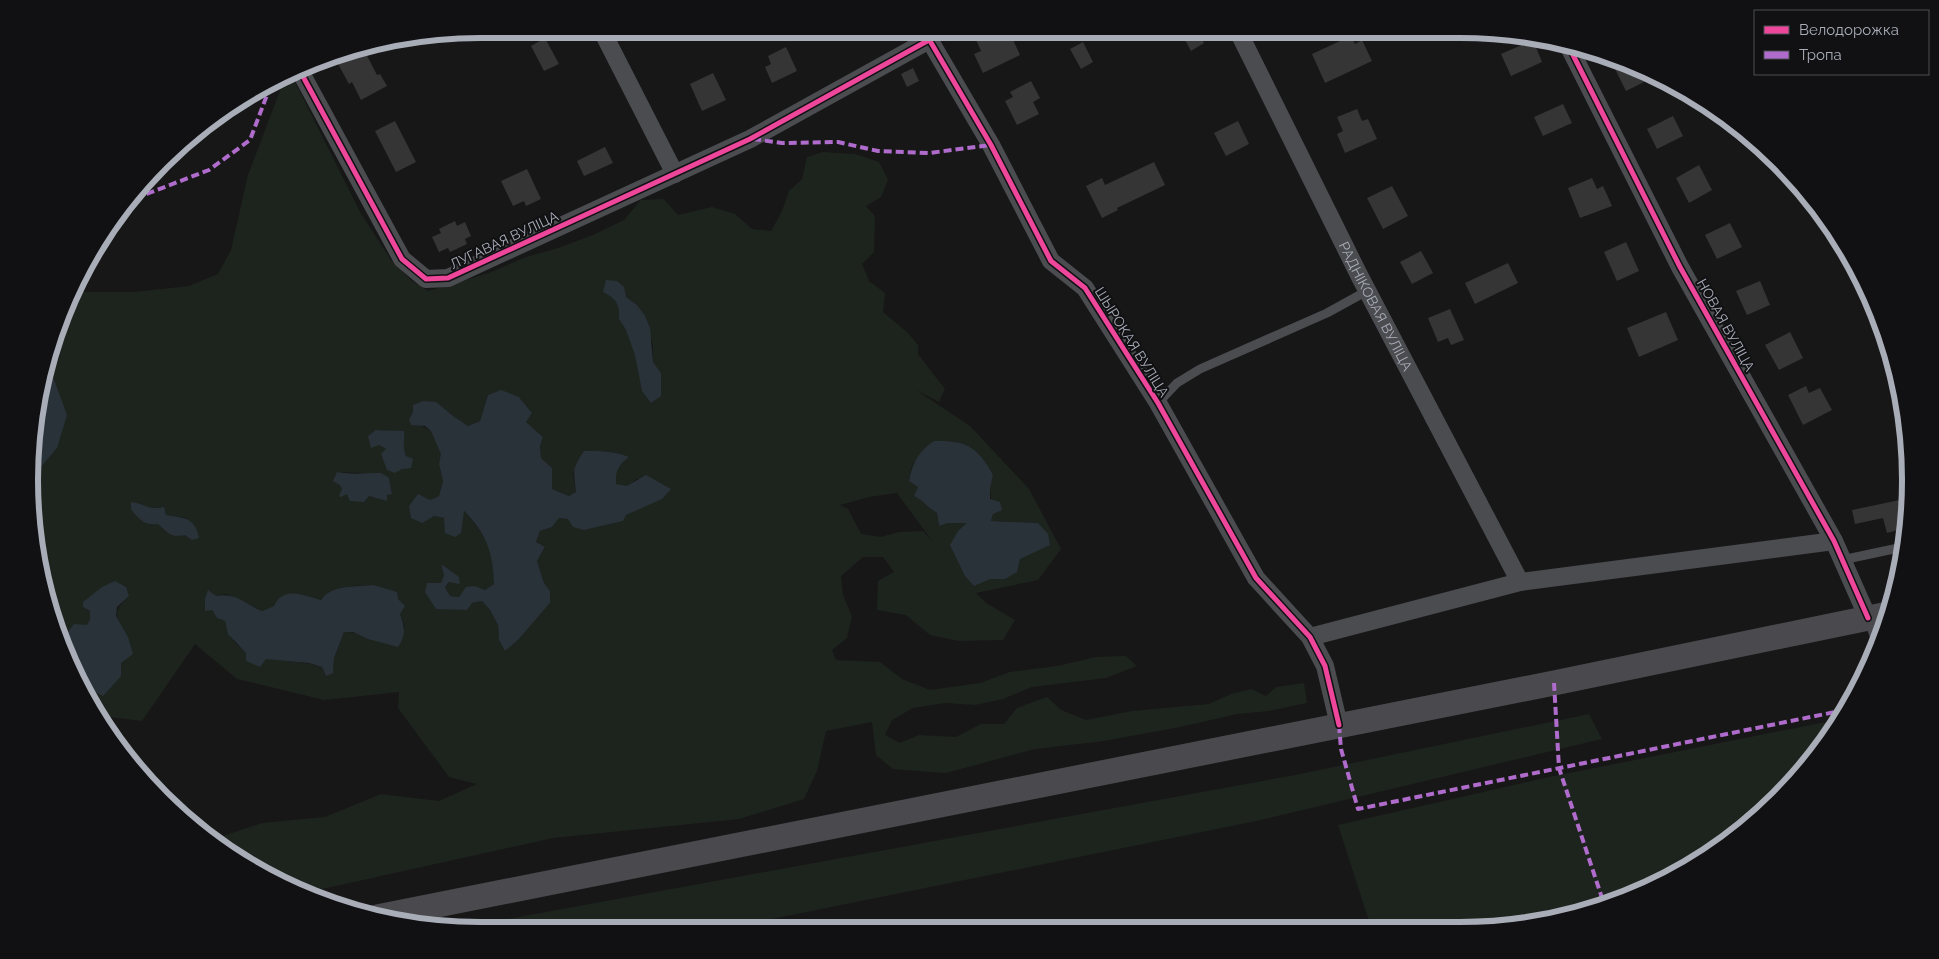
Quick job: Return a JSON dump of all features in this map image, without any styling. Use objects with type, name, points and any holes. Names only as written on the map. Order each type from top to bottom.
[{"type":"main road","points":[[395,913],[1554,683],[1878,616]]},
{"type":"street","points":[[606,38],[675,174]]},
{"type":"street","name":"ЛУГАВАЯ ВУЛІЦА","points":[[302,75],[402,259],[426,279],[448,278],[750,139],[921,38]]},
{"type":"street","name":"ШЫРОКАЯ ВУЛІЦА","points":[[928,38],[991,145],[1051,261],[1084,288],[1158,403],[1256,578],[1310,637],[1325,666],[1339,725]]},
{"type":"street","name":"РАДНІКОВАЯ ВУЛІЦА","points":[[1241,38],[1367,291],[1520,582]]},
{"type":"street","name":"НОВАЯ ВУЛІЦА","points":[[1572,53],[1680,266],[1834,541],[1842,560],[1878,616]]},
{"type":"street","points":[[1310,637],[1520,582],[1834,541]]},
{"type":"lane","points":[[1158,403],[1177,382],[1200,369],[1327,313],[1367,291]]},
{"type":"lane","points":[[1842,560],[1896,548]]},
{"type":"shaded area","points":[[293,79],[360,212],[391,260],[411,280],[428,291],[489,273],[526,257],[593,235],[624,220],[641,200],[664,199],[678,215],[712,207],[735,214],[752,229],[771,231],[782,211],[789,191],[802,179],[807,157],[823,152],[855,154],[879,162],[888,180],[881,197],[866,206],[875,216],[874,252],[862,264],[869,281],[885,293],[883,312],[908,333],[918,345],[918,354],[945,389],[939,402],[916,390],[970,426],[1029,489],[1061,549],[1038,580],[976,593],[986,603],[1015,620],[1003,640],[959,641],[930,635],[906,615],[877,610],[878,581],[894,572],[883,557],[863,557],[841,576],[843,595],[852,616],[847,638],[832,650],[836,660],[880,662],[902,679],[930,690],[980,683],[1010,672],[1057,666],[1096,657],[1126,656],[1137,666],[1106,678],[1032,687],[1003,699],[975,705],[945,703],[913,708],[892,720],[885,735],[900,743],[919,735],[956,737],[981,724],[1004,724],[1017,708],[1047,697],[1061,710],[1086,720],[1132,711],[1209,704],[1231,694],[1251,689],[1266,696],[1276,687],[1304,683],[1307,703],[1269,711],[1237,714],[1104,741],[1035,749],[946,773],[893,769],[876,755],[872,722],[826,731],[817,771],[804,799],[739,819],[553,838],[316,890],[284,876],[258,862],[220,837],[262,823],[325,817],[381,794],[439,801],[477,784],[449,777],[398,708],[399,692],[324,700],[237,679],[195,644],[142,721],[107,717],[93,692],[95,692],[121,663],[128,637],[118,619],[117,612],[129,596],[83,607],[90,611],[90,619],[87,625],[68,631],[66,634],[46,566],[38,508],[38,470],[57,448],[51,373],[61,337],[79,292],[134,292],[189,286],[218,274],[231,250],[248,175],[283,84]],"holes":[[[610,295],[626,297],[637,305],[644,316],[653,345],[653,362],[661,373],[661,379],[652,403],[643,390],[636,354],[629,336],[619,319],[618,306]],[[488,395],[519,397],[532,413],[525,421],[543,437],[540,446],[541,458],[552,468],[552,489],[569,496],[576,492],[573,474],[584,451],[613,452],[629,457],[619,469],[615,484],[627,487],[637,479],[660,483],[671,489],[626,515],[622,521],[584,530],[568,519],[559,518],[552,527],[540,531],[536,542],[545,548],[537,561],[544,583],[550,591],[550,603],[518,640],[505,651],[499,640],[498,625],[490,610],[482,601],[472,603],[425,592],[441,583],[444,575],[441,564],[449,582],[445,587],[450,596],[459,597],[475,586],[485,590],[495,584],[490,552],[478,528],[463,510],[462,521],[434,516],[409,506],[418,495],[430,500],[439,496],[443,481],[439,464],[442,454],[431,431],[409,419],[413,412],[413,405],[423,401],[468,426],[480,421]],[[376,430],[397,431],[404,437],[402,445],[406,456],[402,468],[395,473],[386,449],[379,445]],[[914,462],[993,475],[990,489],[993,514],[991,521],[1038,523],[1020,559],[1005,579],[990,579],[968,523],[948,523],[939,526],[937,513],[915,496],[918,487],[909,480]],[[337,472],[365,475],[372,473],[389,478],[392,493],[387,495],[387,501],[369,496],[364,502],[358,501],[346,492]],[[897,493],[933,542],[923,531],[899,532],[881,537],[861,534],[848,509],[840,505],[869,497]],[[139,503],[147,508],[164,507],[166,515],[187,518],[167,533]],[[373,585],[400,614],[405,627],[383,642],[358,634],[344,632],[334,658],[333,672],[326,676],[322,667],[264,658],[240,647],[231,636],[225,621],[217,618],[212,610],[216,596],[227,594],[262,611],[291,601],[322,600],[326,595],[338,588]]]},
{"type":"shaded area","points":[[606,280],[617,281],[624,287],[626,297],[637,305],[645,316],[650,328],[653,362],[661,373],[661,396],[651,403],[642,391],[635,355],[626,330],[619,319],[618,306],[614,299],[603,292]]},
{"type":"shaded area","points":[[51,373],[67,415],[57,448],[38,470],[41,422]]},
{"type":"shaded area","points":[[501,390],[519,397],[532,413],[526,422],[543,437],[540,446],[541,458],[552,468],[552,489],[569,496],[576,492],[574,471],[577,462],[584,451],[602,451],[629,457],[618,469],[616,484],[627,486],[646,475],[671,489],[662,499],[626,515],[623,521],[584,530],[573,527],[568,519],[559,518],[552,527],[540,531],[536,542],[545,547],[537,561],[544,583],[550,591],[550,603],[518,640],[505,651],[499,640],[498,625],[490,610],[482,601],[472,603],[467,610],[436,609],[425,592],[427,583],[441,583],[444,575],[441,564],[459,577],[460,584],[449,582],[445,587],[450,596],[459,597],[466,587],[475,586],[485,590],[494,584],[490,553],[478,527],[464,511],[461,533],[455,537],[445,533],[444,518],[434,516],[422,523],[411,518],[409,506],[418,494],[430,500],[439,496],[443,481],[439,464],[441,454],[431,431],[425,426],[411,425],[409,419],[413,412],[413,405],[423,401],[436,402],[468,426],[480,421],[488,395]]},
{"type":"shaded area","points":[[376,430],[404,431],[406,456],[413,459],[411,468],[402,469],[395,473],[387,470],[381,454],[386,449],[379,445],[371,448],[368,436]]},
{"type":"shaded area","points":[[934,441],[955,442],[970,447],[987,465],[993,475],[990,499],[1000,502],[1002,510],[993,514],[991,521],[1038,523],[1048,534],[1050,545],[1020,559],[1017,572],[1005,579],[990,579],[974,586],[965,576],[950,545],[958,531],[967,523],[948,523],[939,526],[937,513],[914,496],[918,487],[909,481],[917,458]]},
{"type":"shaded area","points":[[337,472],[354,474],[381,473],[389,478],[392,494],[387,495],[387,501],[369,496],[364,502],[350,501],[347,494],[339,496],[342,489],[340,485],[333,481]]},
{"type":"shaded area","points":[[131,502],[150,507],[164,507],[166,515],[183,518],[192,522],[199,538],[192,540],[185,535],[173,535],[158,524],[145,523],[131,509]]},
{"type":"shaded area","points":[[115,581],[126,587],[129,596],[117,607],[116,616],[128,637],[133,654],[121,663],[121,676],[103,696],[93,692],[66,635],[74,624],[87,625],[90,619],[90,611],[83,607],[83,602],[102,587]]},
{"type":"shaded area","points":[[373,585],[397,592],[398,599],[405,606],[400,614],[404,631],[401,643],[398,647],[368,639],[353,632],[344,632],[334,658],[333,673],[326,676],[322,667],[309,663],[266,659],[260,667],[246,661],[246,653],[228,634],[225,621],[217,618],[212,610],[205,611],[205,599],[208,590],[216,596],[235,597],[262,611],[274,606],[283,596],[289,594],[321,600],[331,591],[352,586]]},
{"type":"shaded area","points":[[1589,714],[1602,739],[1261,820],[758,922],[491,922],[1295,775]]},
{"type":"shaded area","points":[[1829,721],[1792,771],[1751,812],[1705,847],[1655,876],[1629,888],[1574,906],[1517,918],[1460,922],[1369,922],[1338,825],[1549,777]]},
{"type":"building","points":[[545,38],[559,64],[544,71],[531,46]]},
{"type":"building","points":[[975,38],[1012,38],[1020,55],[983,73],[974,54],[981,51]]},
{"type":"building","points":[[1184,38],[1201,38],[1204,43],[1191,51]]},
{"type":"building","points":[[1347,38],[1352,38],[1355,44],[1362,40],[1372,61],[1325,83],[1312,54]]},
{"type":"building","points":[[1083,42],[1093,62],[1081,69],[1070,49]]},
{"type":"building","points":[[1527,43],[1535,44],[1542,62],[1511,76],[1501,54]]},
{"type":"building","points":[[786,47],[797,71],[772,83],[765,67],[771,64],[768,56]]},
{"type":"building","points":[[366,53],[377,75],[380,74],[387,86],[361,100],[352,82],[349,84],[337,62]]},
{"type":"building","points":[[1614,67],[1629,71],[1648,80],[1626,91]]},
{"type":"building","points":[[913,68],[919,81],[907,87],[901,74]]},
{"type":"building","points":[[713,73],[726,100],[702,111],[690,84]]},
{"type":"building","points":[[1031,81],[1040,98],[1033,102],[1039,114],[1017,125],[1005,101],[1013,97],[1010,92]]},
{"type":"building","points":[[1563,104],[1572,123],[1543,136],[1534,117]]},
{"type":"building","points":[[1357,109],[1362,121],[1368,119],[1377,139],[1345,153],[1337,134],[1343,131],[1337,117]]},
{"type":"building","points":[[1673,116],[1683,136],[1657,149],[1647,129]]},
{"type":"building","points":[[395,121],[416,162],[396,172],[375,131]]},
{"type":"building","points":[[1238,121],[1249,144],[1226,156],[1214,133]]},
{"type":"building","points":[[605,147],[613,163],[584,176],[577,161]]},
{"type":"building","points":[[1154,162],[1165,185],[1117,208],[1118,210],[1102,218],[1086,186],[1102,178],[1105,185]]},
{"type":"building","points":[[1699,165],[1712,190],[1689,203],[1676,178]]},
{"type":"building","points":[[527,169],[541,199],[526,206],[524,201],[513,206],[501,181]]},
{"type":"building","points":[[1592,178],[1597,189],[1603,186],[1612,206],[1580,218],[1568,188]]},
{"type":"building","points":[[1392,186],[1408,216],[1383,229],[1367,198]]},
{"type":"building","points":[[455,221],[457,226],[465,222],[471,236],[465,239],[467,244],[450,252],[448,248],[439,252],[432,237],[441,233],[439,229]]},
{"type":"building","points":[[1730,223],[1742,247],[1717,259],[1705,235]]},
{"type":"building","points":[[1626,242],[1639,271],[1617,281],[1604,252]]},
{"type":"building","points":[[1421,251],[1433,273],[1412,284],[1400,262]]},
{"type":"building","points":[[1508,263],[1518,283],[1475,304],[1465,283]]},
{"type":"building","points":[[1760,281],[1770,305],[1747,315],[1736,291]]},
{"type":"building","points":[[1450,309],[1464,340],[1451,345],[1448,338],[1438,342],[1428,318]]},
{"type":"building","points":[[1666,312],[1678,340],[1639,357],[1627,328]]},
{"type":"building","points":[[1790,332],[1803,358],[1779,370],[1765,345]]},
{"type":"building","points":[[1806,386],[1809,393],[1820,388],[1832,410],[1803,425],[1788,395]]},
{"type":"building","points":[[1901,500],[1899,530],[1887,533],[1883,518],[1855,524],[1852,510]]},
{"type":"marked path","points":[[141,195],[209,170],[250,140],[268,91]]},
{"type":"marked path","points":[[753,139],[782,143],[838,142],[878,151],[929,153],[991,145]]},
{"type":"marked path","points":[[1554,683],[1559,768],[1602,898]]},
{"type":"marked path","points":[[1339,725],[1341,749],[1358,809],[1835,712]]},
{"type":"cycle path","points":[[928,38],[991,145],[1051,261],[1085,288],[1158,403],[1256,578],[1310,637],[1325,666],[1339,725]]},
{"type":"cycle path","points":[[302,75],[402,259],[426,279],[448,278],[750,139],[929,40]]},
{"type":"cycle path","points":[[1572,52],[1680,267],[1834,541],[1868,618]]}]
